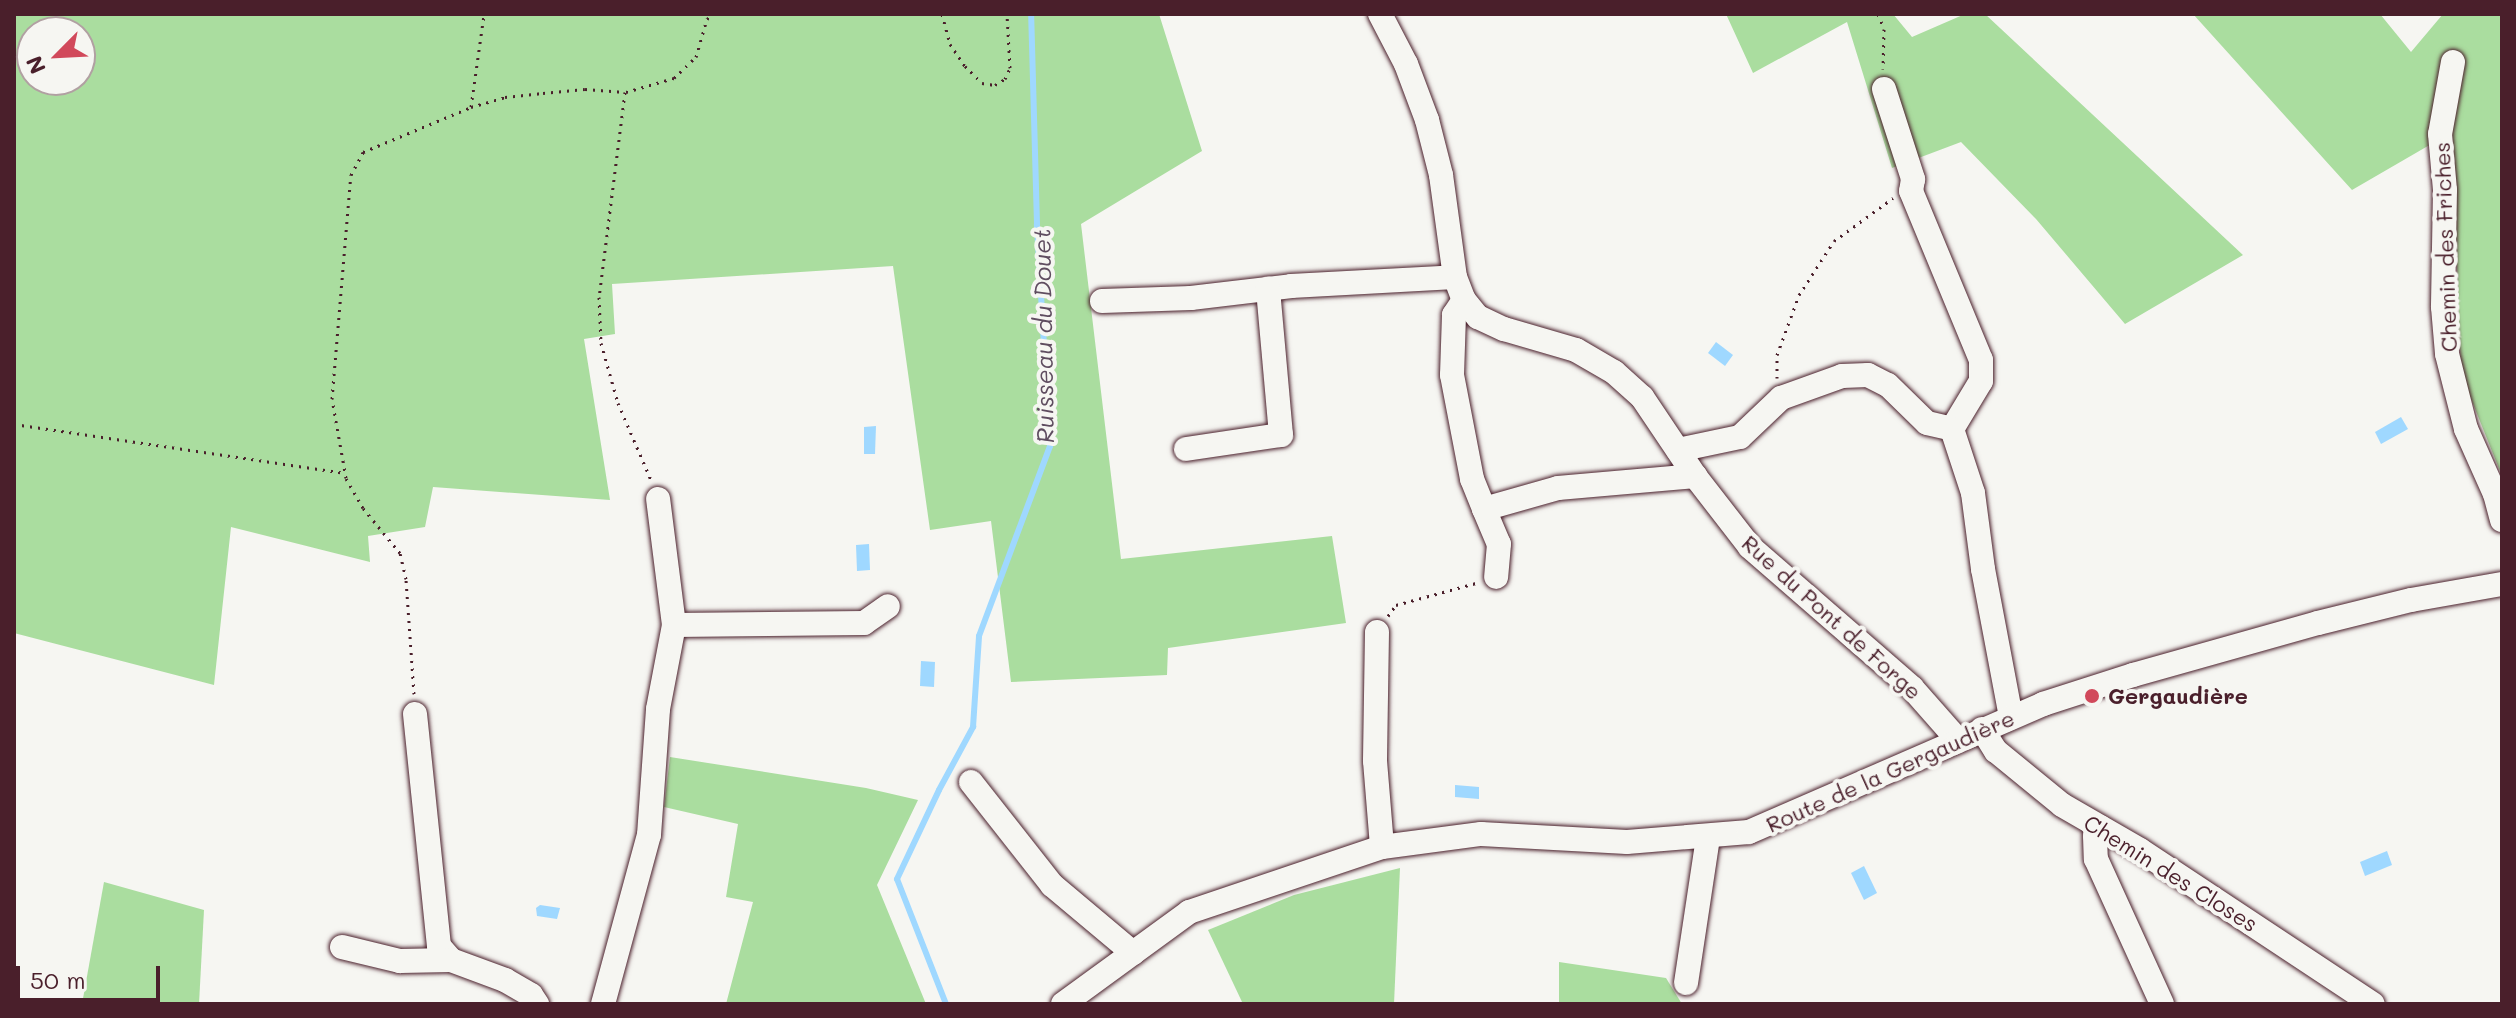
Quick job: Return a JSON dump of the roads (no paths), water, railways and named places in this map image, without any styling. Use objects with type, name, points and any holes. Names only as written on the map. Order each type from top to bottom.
[{"type":"street","points":[[1380,14],[1406,64],[1427,120],[1441,175],[1460,288],[1454,315],[1452,375],[1472,479],[1499,544],[1496,577]]},
{"type":"street","name":"Chemin des Friches","points":[[2453,62],[2440,134],[2445,190],[2443,307],[2447,354],[2466,429],[2495,494],[2502,520]]},
{"type":"street","points":[[1884,89],[1913,179],[1911,191],[1981,360],[1981,381],[1952,429],[1973,493],[2011,717]]},
{"type":"street","points":[[1102,301],[1191,298],[1268,289],[1460,288]]},
{"type":"street","name":"Rue du Pont de Forge","points":[[1460,288],[1478,317],[1576,350],[1614,372],[1642,397],[1695,476],[1750,547],[1912,688],[1957,739]]},
{"type":"street","points":[[1186,449],[1281,435],[1268,289]]},
{"type":"street","points":[[1678,450],[1740,437],[1781,398],[1842,376],[1868,375],[1888,385],[1927,423],[1952,429]]},
{"type":"street","points":[[1484,509],[1558,488],[1695,476]]},
{"type":"street","points":[[603,1004],[649,835],[658,709],[674,625],[658,499]]},
{"type":"street","name":"Route de la Gergaudière","points":[[1063,1004],[1189,912],[1382,847],[1481,834],[1627,842],[1708,838],[1749,832],[1793,816],[2011,717],[2214,651],[2411,600],[2502,584]]},
{"type":"street","points":[[674,625],[864,623],[888,606]]},
{"type":"street","points":[[1377,632],[1375,771],[1382,847]]},
{"type":"street","points":[[415,714],[435,927],[439,946],[451,960]]},
{"type":"street","name":"Chemin des Closes","points":[[1982,729],[1996,751],[2062,805],[2373,1004]]},
{"type":"street","points":[[971,782],[1052,885],[1133,953]]},
{"type":"street","points":[[2100,827],[2095,836],[2096,859],[2162,1004]]},
{"type":"street","points":[[1686,983],[1708,838]]},
{"type":"street","points":[[342,947],[400,961],[451,960],[505,980],[531,995],[537,1004]]},
{"type":"water","points":[[1716,342],[1733,355],[1725,366],[1708,353]]},
{"type":"water","points":[[2401,417],[2408,429],[2381,444],[2375,432]]},
{"type":"water","points":[[876,426],[875,454],[864,454],[864,427]]},
{"type":"water","points":[[869,544],[870,570],[857,571],[856,545]]},
{"type":"water","points":[[921,661],[935,662],[934,687],[920,686]]},
{"type":"water","points":[[1455,785],[1479,787],[1479,799],[1455,797]]},
{"type":"water","points":[[2387,851],[2392,865],[2365,876],[2360,862]]},
{"type":"water","points":[[1864,866],[1877,893],[1864,900],[1851,873]]},
{"type":"water","points":[[540,905],[560,908],[557,919],[537,916],[536,908]]},
{"type":"waterway","name":"Ruisseau du Douet","points":[[946,1004],[897,879],[973,727],[979,636],[1050,446],[1037,224],[1031,14]]},
{"type":"place","name":"Gergaudière","points":[[2092,696]]}]
